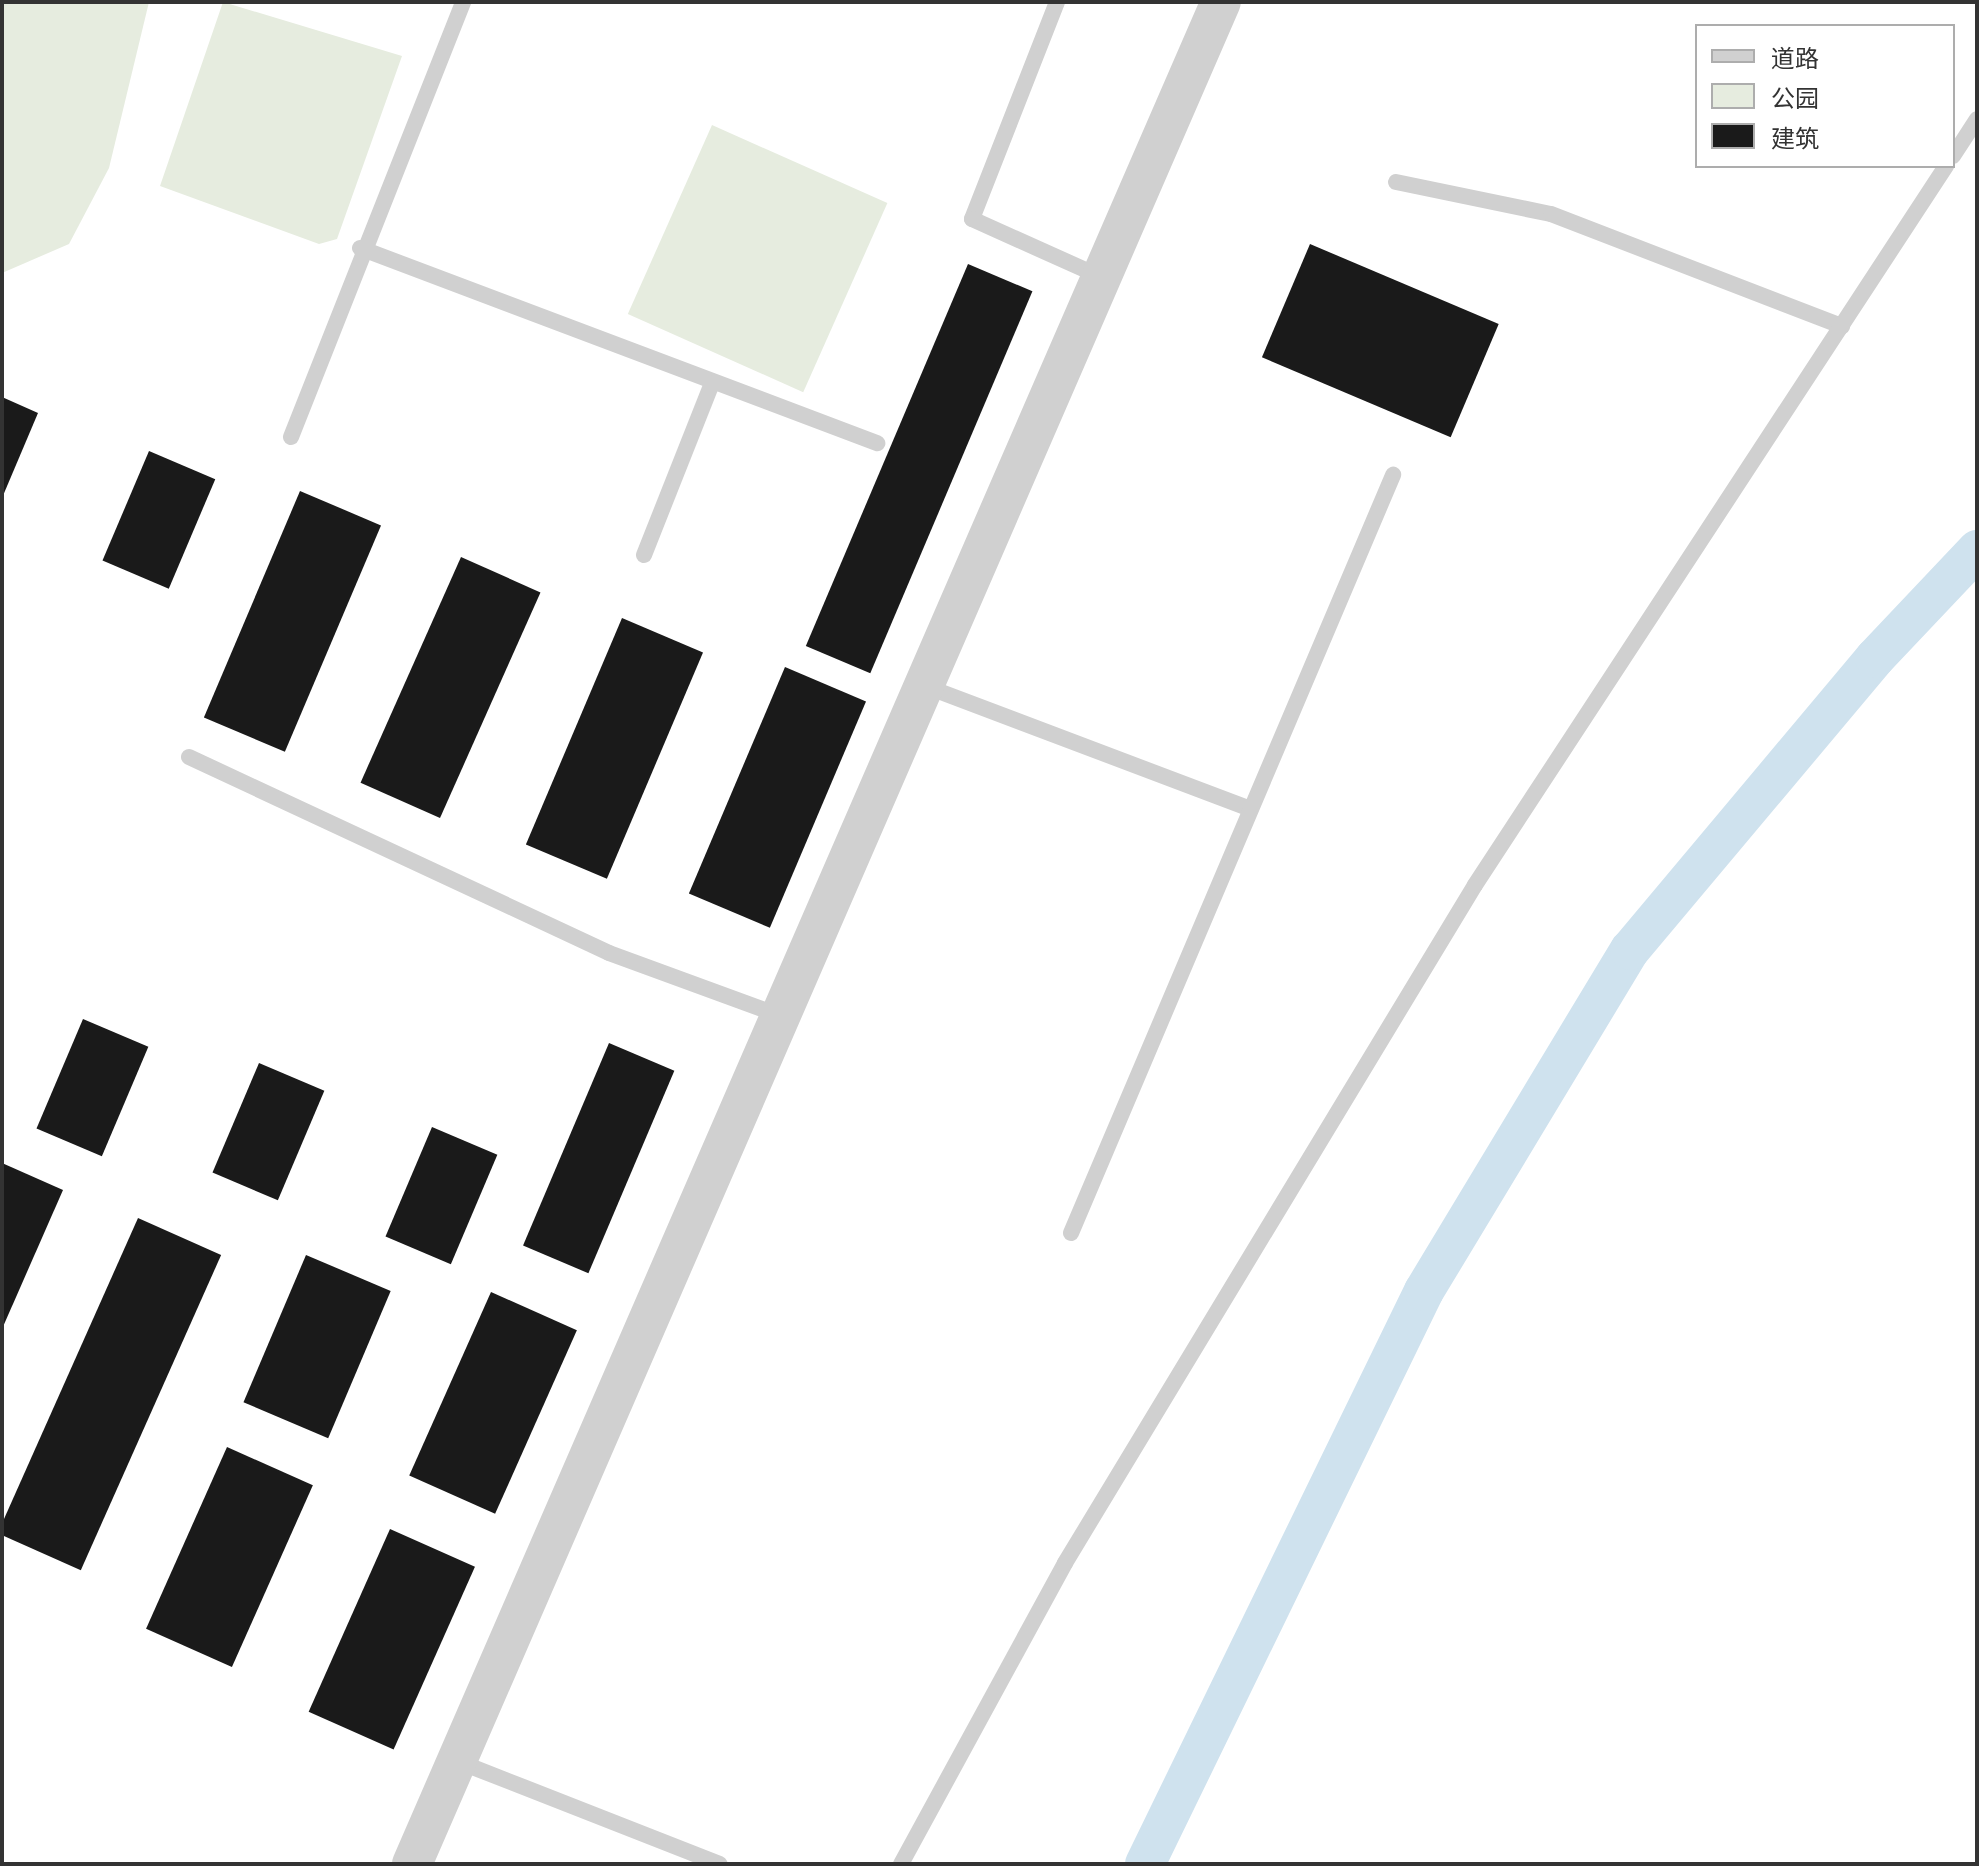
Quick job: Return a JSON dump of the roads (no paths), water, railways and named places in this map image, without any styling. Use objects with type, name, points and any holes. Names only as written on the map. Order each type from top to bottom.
[{"type":"street","points":[[412,1864],[783,1017],[1221,2]]},
{"type":"lane","points":[[291,437],[360,248],[463,2]]},
{"type":"lane","points":[[1057,2],[972,219],[1102,278]]},
{"type":"lane","points":[[1955,153],[1977,119]]},
{"type":"lane","points":[[901,1864],[1065,1563],[1475,885],[1945,168]]},
{"type":"lane","points":[[1396,182],[1551,214],[1842,326]]},
{"type":"lane","points":[[360,248],[877,443]]},
{"type":"lane","points":[[644,555],[712,383]]},
{"type":"lane","points":[[1071,1233],[1393,475]]},
{"type":"lane","points":[[925,686],[1251,809]]},
{"type":"lane","points":[[189,757],[609,953],[783,1017]]},
{"type":"lane","points":[[456,1760],[720,1864]]},
{"type":"waterway","points":[[1145,1864],[1424,1291],[1630,950],[1875,658],[1977,550]]}]
